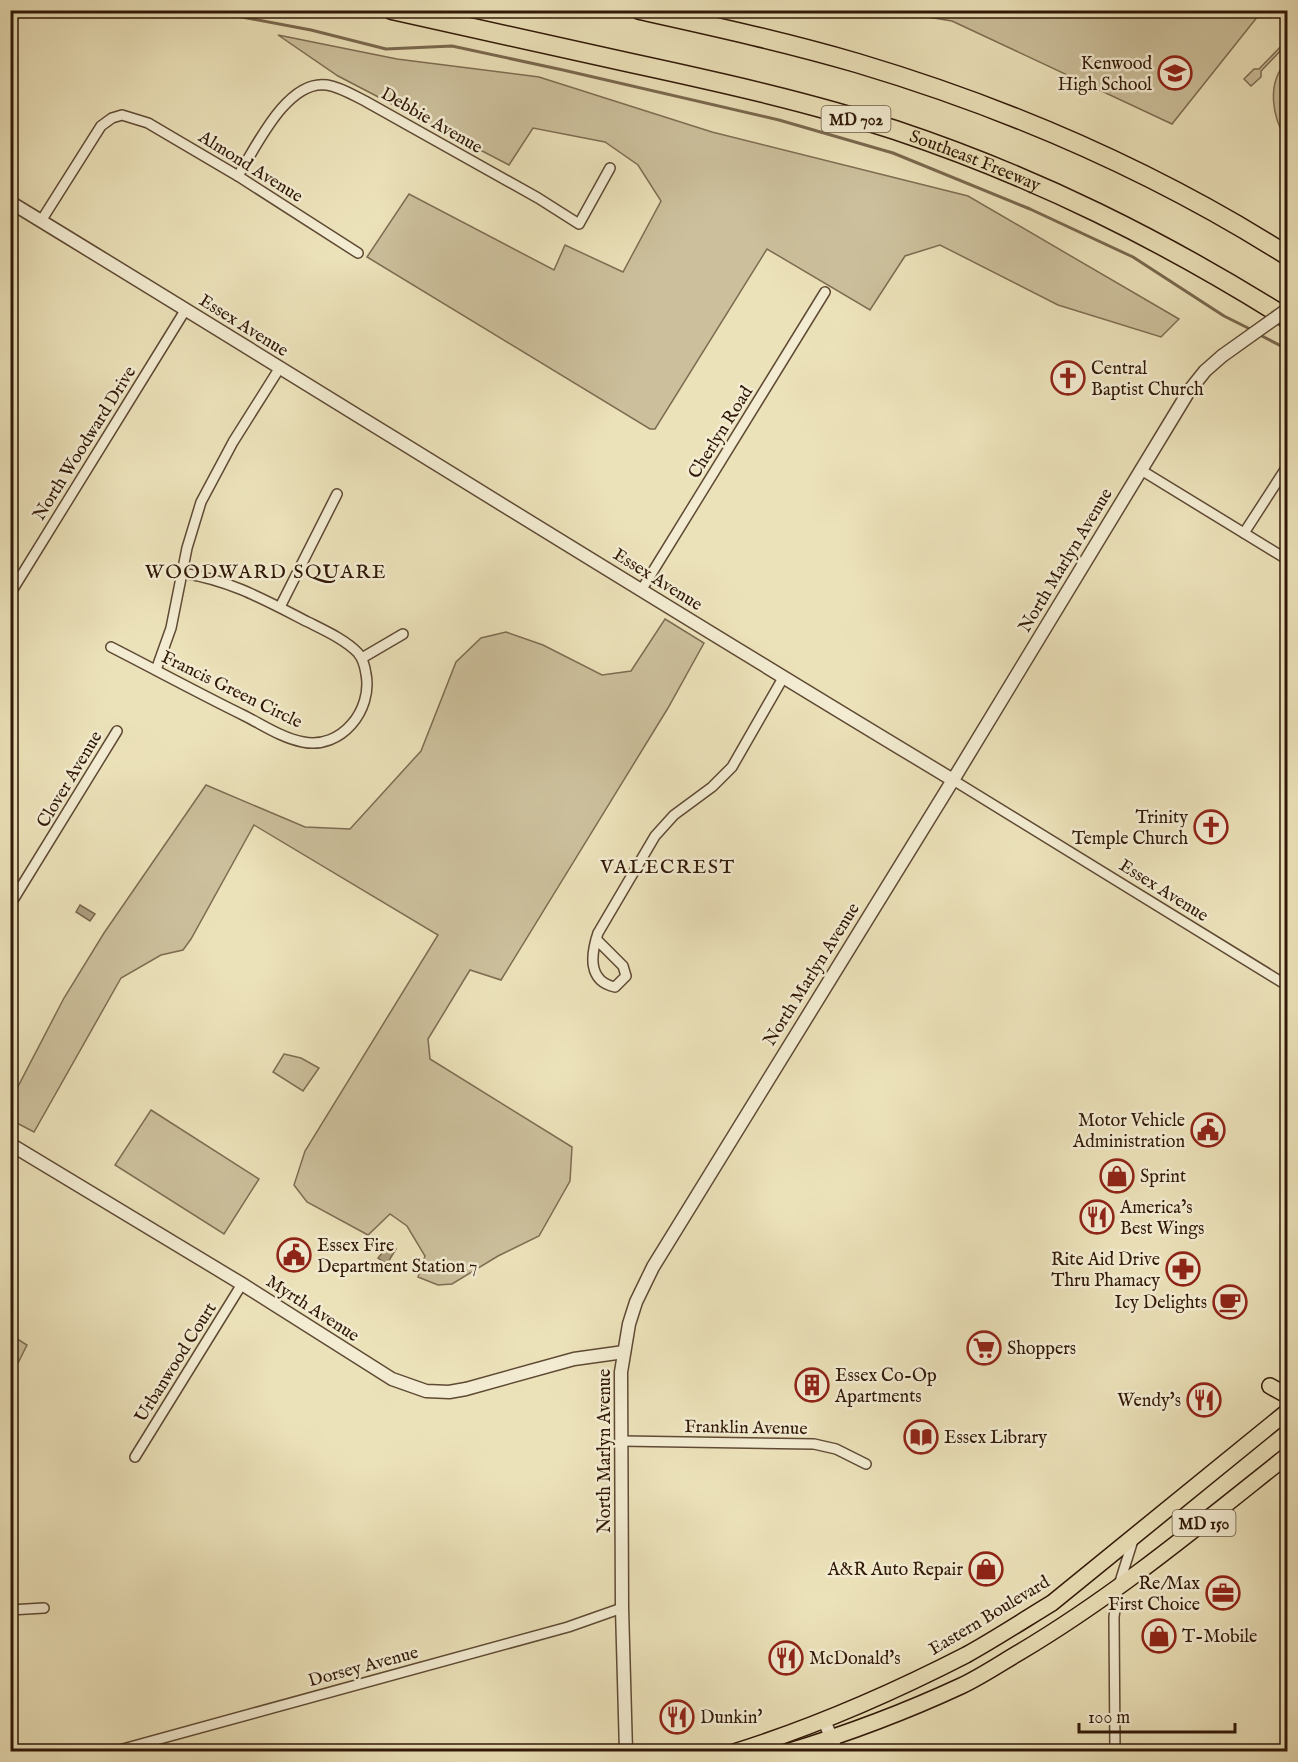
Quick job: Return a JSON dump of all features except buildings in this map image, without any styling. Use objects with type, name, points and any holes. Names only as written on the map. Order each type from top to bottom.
[{"type":"highway","name":"Southeast Freeway","points":[[392,10],[784,98],[895,130],[1005,171],[1119,221],[1229,282],[1287,319]]},
{"type":"highway","points":[[640,10],[856,63],[967,99],[1085,147],[1141,174],[1198,203],[1287,256]]},
{"type":"main road","points":[[1270,1386],[1287,1396]]},
{"type":"main road","name":"Eastern Boulevard","points":[[734,1752],[824,1720],[903,1686],[968,1654],[1052,1603],[1287,1411]]},
{"type":"main road","name":"MD 150","points":[[787,1752],[834,1745],[963,1685],[1046,1636],[1118,1588],[1182,1541],[1287,1455]]},
{"type":"street","name":"Debbie Avenue","points":[[238,176],[286,102],[302,89],[321,85],[340,88],[365,101],[579,224],[610,168]]},
{"type":"street","name":"Almond Avenue","points":[[41,221],[101,126],[112,118],[122,115],[148,123],[238,176],[358,253]]},
{"type":"street","name":"Essex Avenue","points":[[10,202],[1287,986]]},
{"type":"street","name":"Cherlyn Road","points":[[642,589],[825,292]]},
{"type":"street","name":"North Woodward Drive","points":[[10,594],[186,309]]},
{"type":"street","name":"North Marlyn Avenue","points":[[626,1752],[622,1608],[621,1372],[629,1324],[636,1302],[653,1267],[1189,391],[1222,356],[1287,309]]},
{"type":"street","points":[[156,670],[171,628],[191,532],[207,488],[279,369]]},
{"type":"street","points":[[1244,533],[1287,465]]},
{"type":"street","points":[[1141,470],[1287,560]]},
{"type":"street","points":[[280,607],[337,494]]},
{"type":"street","points":[[182,573],[231,584],[280,607],[346,644],[362,658],[403,634]]},
{"type":"street","name":"Francis Green Circle","points":[[111,647],[280,734],[303,742],[323,742],[343,731],[360,715],[366,699],[368,684],[362,658]]},
{"type":"street","points":[[596,939],[623,966],[626,976],[615,987],[605,986],[597,978],[592,960],[596,939],[656,837],[674,815],[712,786],[732,766],[783,678]]},
{"type":"street","name":"Clover Avenue","points":[[10,905],[117,731]]},
{"type":"street","name":"Myrth Avenue","points":[[10,1144],[242,1284],[392,1379],[413,1388],[433,1392],[466,1389],[574,1359],[624,1352]]},
{"type":"street","name":"Urbanwood Court","points":[[135,1457],[242,1284]]},
{"type":"street","name":"Franklin Avenue","points":[[621,1442],[814,1444],[836,1449],[866,1464]]},
{"type":"street","points":[[1115,1752],[1114,1617],[1118,1588],[1134,1535]]},
{"type":"street","points":[[10,1610],[44,1608]]},
{"type":"street","name":"Dorsey Avenue","points":[[112,1752],[568,1627],[622,1608]]},
{"type":"street","points":[[824,1720],[834,1745]]},
{"type":"shaded area","name":"Kenwood High School","points":[[891,11],[1262,11],[1172,124],[952,21]]},
{"type":"shaded area","points":[[278,35],[397,59],[539,77],[712,132],[968,196],[1179,319],[1161,337],[1058,305],[940,245],[905,256],[870,310],[767,249],[655,429],[650,429],[367,257],[409,194],[554,270],[565,245],[623,272],[661,201],[638,165],[605,142],[533,128],[509,165],[338,76]]},
{"type":"shaded area","points":[[1287,40],[1287,44],[1261,71],[1261,77],[1251,86],[1244,79],[1254,69],[1259,69]]},
{"type":"shaded area","points":[[1287,61],[1285,103],[1287,141],[1275,111],[1274,90],[1280,70]]},
{"type":"shaded area","points":[[665,619],[704,643],[668,708],[501,980],[470,970],[428,1039],[430,1059],[572,1147],[570,1181],[539,1236],[498,1256],[452,1284],[438,1285],[418,1277],[425,1256],[407,1226],[390,1214],[368,1235],[307,1202],[294,1185],[305,1151],[438,935],[254,825],[183,950],[161,955],[121,978],[34,1132],[11,1120],[11,1100],[64,998],[104,933],[206,785],[305,827],[350,829],[421,751],[456,662],[481,638],[506,632],[543,645],[602,675],[631,671]]},
{"type":"shaded area","points":[[80,905],[95,914],[90,921],[76,912]]},
{"type":"shaded area","points":[[284,1054],[301,1058],[319,1068],[303,1091],[273,1072]]},
{"type":"shaded area","points":[[151,1110],[259,1179],[224,1234],[115,1165]]},
{"type":"shaded area","points":[[389,1244],[396,1249],[387,1264],[378,1258]]},
{"type":"shaded area","points":[[11,1335],[27,1345],[11,1377]]},
{"type":"waterway","points":[[205,10],[311,30],[386,49],[452,46],[779,120],[893,153],[1030,209],[1133,257],[1224,316],[1252,330]]},
{"type":"waterway","points":[[1260,335],[1285,348]]},
{"type":"place","name":"Kenwood High School","points":[[1175,73]]},
{"type":"place","name":"Central Baptist Church","points":[[1068,378]]},
{"type":"place","name":"Trinity Temple Church","points":[[1211,827]]},
{"type":"place","name":"Motor Vehicle Administration","points":[[1208,1130]]},
{"type":"place","name":"Sprint","points":[[1117,1176]]},
{"type":"place","name":"America’s Best Wings","points":[[1097,1217]]},
{"type":"place","name":"Essex Fire Department Station 7","points":[[294,1255]]},
{"type":"place","name":"Rite Aid Drive Thru Phamacy","points":[[1183,1269]]},
{"type":"place","name":"Icy Delights","points":[[1230,1302]]},
{"type":"place","name":"Shoppers","points":[[984,1348]]},
{"type":"place","name":"Essex Co-Op Apartments","points":[[812,1385]]},
{"type":"place","name":"Wendy's","points":[[1204,1400]]},
{"type":"place","name":"Essex Library","points":[[921,1437]]},
{"type":"place","name":"A&R Auto Repair","points":[[986,1569]]},
{"type":"place","name":"Re/Max First Choice","points":[[1223,1593]]},
{"type":"place","name":"T-Mobile","points":[[1159,1636]]},
{"type":"place","name":"McDonald's","points":[[786,1658]]},
{"type":"place","name":"Dunkin'","points":[[677,1717]]},
{"type":"district","name":"WOODWARD SQUARE","points":[[266,571]]},
{"type":"district","name":"VALECREST","points":[[668,866]]}]
